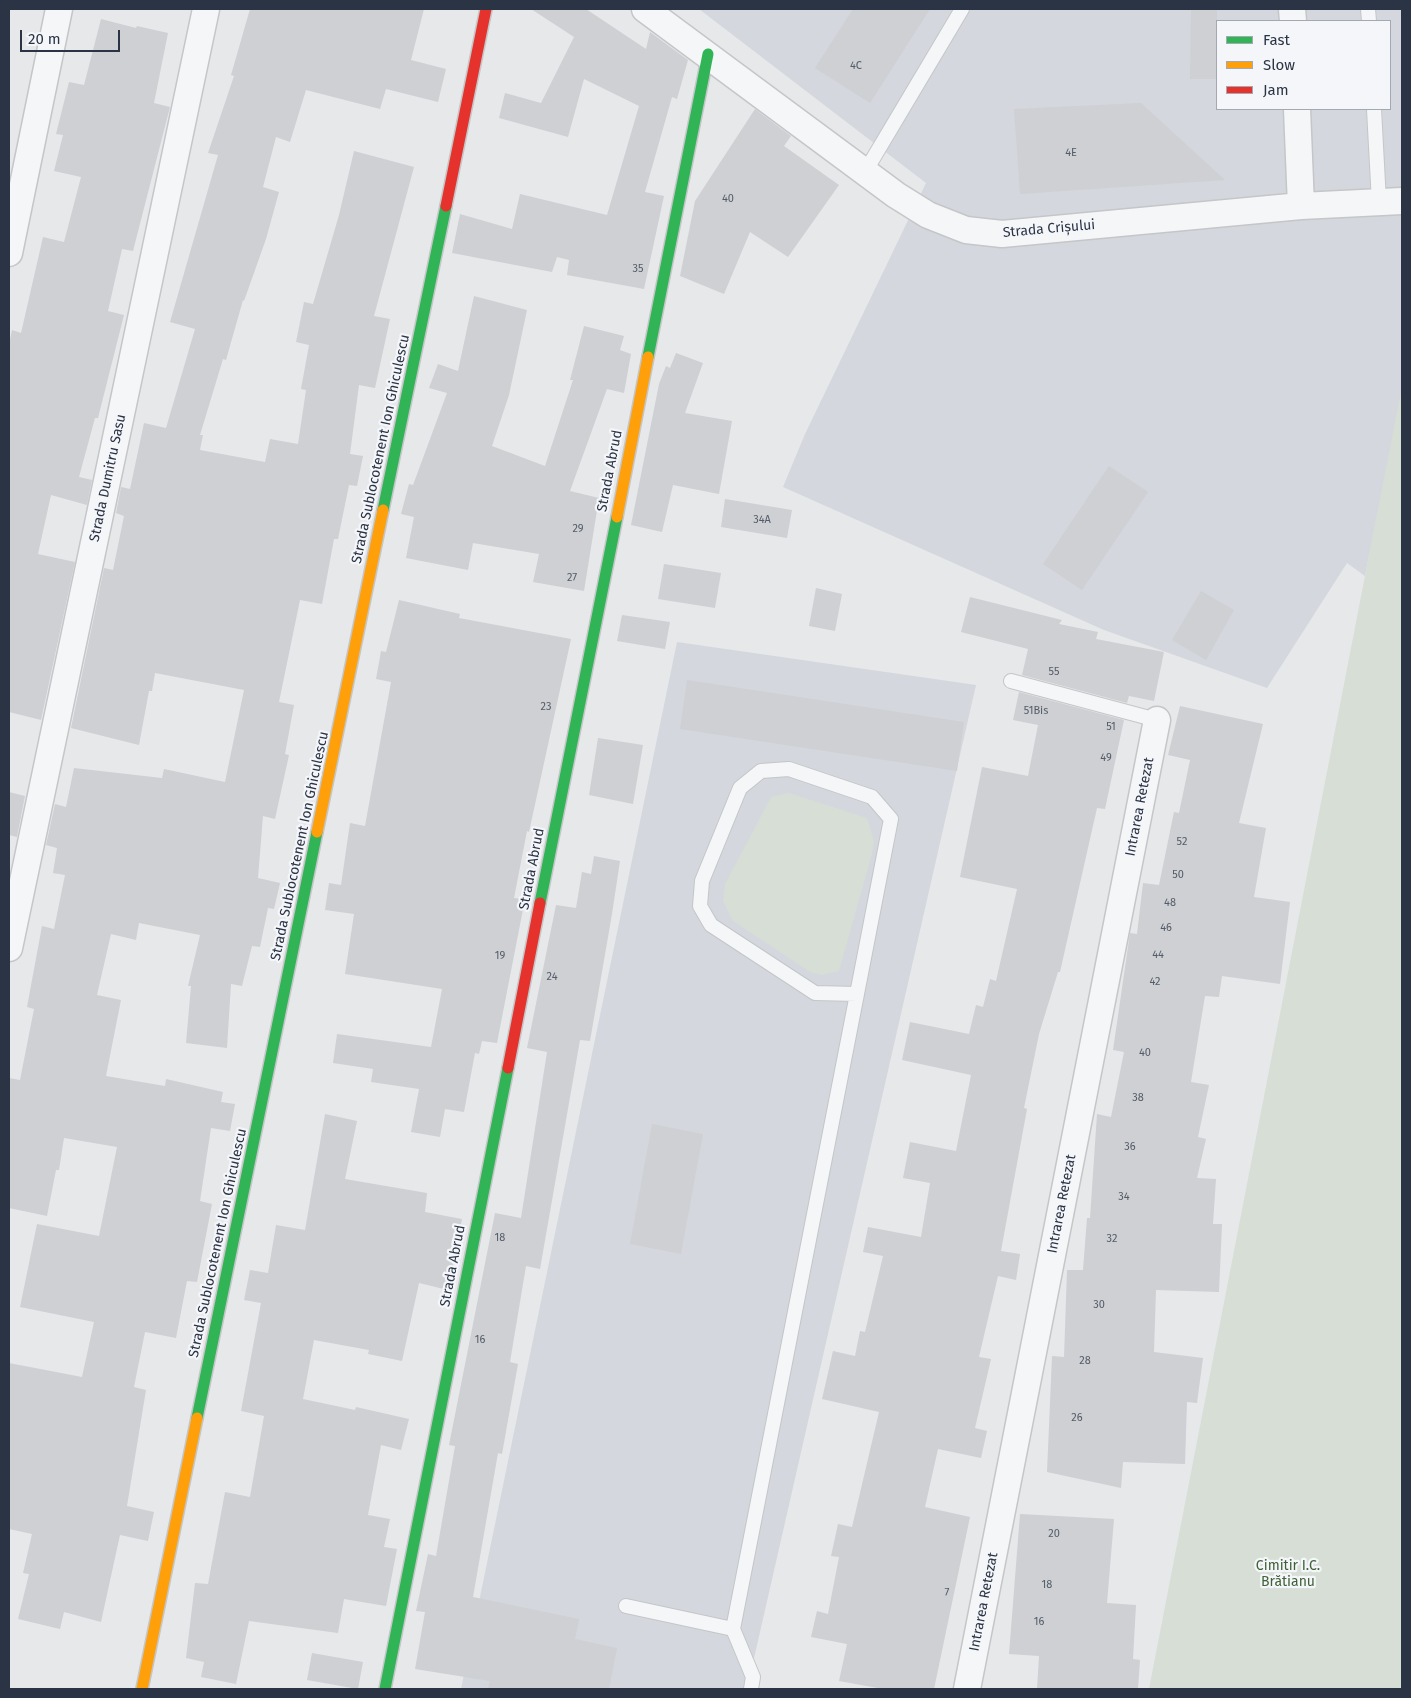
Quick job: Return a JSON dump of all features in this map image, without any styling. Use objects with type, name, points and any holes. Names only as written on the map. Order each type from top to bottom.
[{"type":"street","points":[[9,253],[58,9]]},
{"type":"street","name":"Strada Dumitru Sasu","points":[[9,948],[206,9]]},
{"type":"street","name":"Strada Sublocotenent Ion Ghiculescu","points":[[142,1689],[486,9]]},
{"type":"street","name":"Strada Crișului","points":[[645,9],[896,195],[928,215],[966,230],[1002,234],[1301,206],[1391,202]]},
{"type":"street","name":"Strada Abrud","points":[[385,1689],[708,54]]},
{"type":"street","points":[[1297,110],[1301,206]]},
{"type":"street","name":"Intrarea Retezat","points":[[967,1689],[1157,720]]},
{"type":"lane","points":[[865,172],[962,9]]},
{"type":"lane","points":[[1374,110],[1391,202]]},
{"type":"lane","points":[[1011,681],[1157,720]]},
{"type":"lane","points":[[751,1689],[753,1677],[732,1629],[857,994],[891,819],[872,797],[789,769],[761,771],[740,788],[702,881],[700,906],[711,924],[815,993],[857,994]]},
{"type":"lane","points":[[626,1606],[732,1629]]},
{"type":"shaded area","points":[[699,9],[1402,9],[1402,394],[1365,576],[1347,563],[1267,688],[1104,630],[783,487],[805,434],[926,183]]},
{"type":"shaded area","points":[[677,642],[976,685],[747,1689],[461,1689]]},
{"type":"green space","name":"Cimitir I.C. Brătianu","points":[[1402,386],[1402,1689],[1149,1689],[1365,576]]},
{"type":"green space","points":[[789,793],[867,818],[874,841],[839,971],[822,975],[810,972],[733,921],[723,901],[725,884],[771,797]]},
{"type":"building","points":[[250,9],[424,9],[411,60],[446,69],[438,102],[386,89],[380,109],[306,90],[290,142],[276,137],[263,187],[279,192],[266,239],[243,300],[226,360],[223,359],[200,435],[203,435],[200,450],[265,462],[270,439],[298,444],[306,390],[301,389],[309,345],[296,342],[304,302],[313,304],[339,215],[354,151],[414,167],[374,316],[390,319],[375,388],[359,385],[350,454],[363,456],[357,486],[349,485],[338,539],[334,539],[322,604],[300,600],[279,702],[294,705],[285,754],[289,755],[275,819],[263,816],[258,878],[280,883],[274,909],[268,908],[260,947],[252,946],[242,986],[231,984],[227,1048],[186,1043],[191,986],[188,986],[200,935],[139,923],[136,940],[111,934],[97,995],[121,1000],[106,1076],[165,1086],[166,1079],[223,1092],[221,1102],[235,1104],[230,1131],[211,1128],[200,1201],[212,1204],[197,1282],[187,1281],[176,1338],[145,1332],[134,1387],[146,1390],[127,1506],[154,1512],[148,1541],[120,1535],[101,1622],[64,1612],[60,1629],[18,1619],[29,1574],[23,1573],[32,1534],[9,1529],[9,1363],[82,1377],[94,1322],[20,1307],[37,1224],[99,1236],[117,1147],[64,1138],[59,1170],[56,1170],[47,1216],[9,1208],[9,1078],[20,1080],[34,1009],[27,1007],[42,926],[54,929],[65,875],[53,873],[57,848],[46,845],[55,804],[66,807],[74,768],[162,778],[164,769],[225,782],[244,690],[155,673],[152,691],[149,691],[139,745],[71,728],[104,568],[113,570],[124,516],[116,513],[121,487],[130,489],[144,423],[166,428],[195,329],[170,322],[218,155],[208,153],[234,76],[231,75]]},
{"type":"building","points":[[531,9],[586,9],[646,49],[650,32],[688,60],[677,99],[672,97],[645,192],[664,196],[644,289],[567,275],[569,260],[557,257],[552,272],[452,253],[460,214],[512,229],[520,194],[607,215],[639,106],[584,79],[568,137],[499,118],[505,93],[541,103],[574,37]]},
{"type":"building","points":[[853,9],[930,9],[870,103],[815,68]]},
{"type":"building","points":[[1191,9],[1217,9],[1216,79],[1190,79]]},
{"type":"building","points":[[101,19],[136,28],[137,26],[168,33],[154,103],[170,107],[133,251],[122,249],[108,311],[124,315],[98,418],[95,418],[79,477],[92,480],[87,505],[51,495],[38,554],[75,562],[41,720],[9,712],[9,344],[12,330],[21,333],[43,237],[64,242],[81,177],[54,171],[63,135],[56,134],[69,82],[84,85]]},
{"type":"building","points":[[1141,103],[1225,180],[1020,194],[1014,109]]},
{"type":"building","points":[[755,109],[791,136],[784,146],[839,185],[788,257],[750,232],[724,294],[680,276],[695,201]]},
{"type":"building","points":[[474,296],[527,310],[509,395],[492,446],[545,466],[573,380],[570,380],[584,326],[624,336],[620,350],[631,354],[624,393],[607,389],[570,491],[599,498],[584,591],[533,582],[539,554],[473,543],[468,570],[406,558],[414,517],[401,514],[409,484],[413,485],[447,393],[429,388],[438,364],[458,371]]},
{"type":"building","points":[[676,353],[703,363],[685,413],[732,421],[719,494],[673,485],[662,532],[631,525],[659,384],[666,366],[670,368]]},
{"type":"building","points":[[1109,466],[1148,492],[1082,590],[1043,564]]},
{"type":"building","points":[[725,499],[792,510],[787,538],[721,527]]},
{"type":"building","points":[[664,564],[721,573],[715,608],[658,599]]},
{"type":"building","points":[[816,588],[842,594],[835,631],[809,626]]},
{"type":"building","points":[[1201,591],[1234,610],[1206,660],[1172,640]]},
{"type":"building","points":[[970,597],[1062,620],[1059,624],[1098,632],[1096,639],[1164,652],[1154,701],[1129,696],[1127,703],[1022,675],[1028,649],[961,632]]},
{"type":"building","points":[[399,600],[460,614],[459,618],[571,639],[529,832],[527,831],[514,898],[525,899],[497,1043],[482,1041],[479,1054],[475,1053],[464,1112],[445,1109],[440,1137],[411,1132],[419,1089],[371,1082],[373,1069],[333,1063],[337,1034],[431,1047],[442,989],[345,974],[354,914],[325,910],[329,883],[341,885],[350,823],[365,826],[391,682],[376,679],[381,651],[386,652]]},
{"type":"building","points":[[622,615],[670,622],[665,649],[617,641]]},
{"type":"building","points":[[687,680],[964,722],[957,771],[680,729]]},
{"type":"building","points":[[1019,692],[1124,720],[1105,809],[1097,808],[1060,972],[1058,972],[1039,1034],[1024,1108],[1027,1109],[1001,1251],[1020,1254],[1016,1280],[998,1276],[979,1357],[991,1359],[975,1428],[987,1431],[981,1458],[938,1449],[925,1507],[970,1517],[934,1689],[883,1689],[839,1681],[847,1644],[811,1637],[817,1611],[828,1614],[839,1557],[831,1556],[838,1524],[852,1527],[879,1412],[822,1399],[833,1351],[855,1356],[860,1331],[865,1332],[883,1256],[863,1252],[868,1227],[921,1237],[930,1183],[903,1178],[910,1142],[956,1151],[971,1075],[902,1060],[910,1022],[969,1034],[976,1005],[983,1007],[990,979],[996,981],[1017,889],[960,877],[982,767],[1028,776],[1038,725],[1013,720]]},
{"type":"building","points":[[1180,706],[1263,724],[1239,823],[1266,828],[1254,897],[1290,902],[1280,984],[1222,976],[1219,997],[1205,996],[1191,1082],[1209,1085],[1198,1137],[1206,1139],[1197,1178],[1216,1179],[1213,1224],[1222,1224],[1219,1292],[1156,1290],[1154,1352],[1203,1358],[1197,1403],[1187,1402],[1185,1464],[1123,1462],[1121,1488],[1047,1472],[1052,1356],[1064,1357],[1067,1270],[1083,1270],[1087,1218],[1090,1218],[1097,1114],[1111,1117],[1124,1052],[1113,1050],[1130,933],[1137,934],[1143,883],[1159,885],[1174,812],[1179,813],[1190,760],[1168,755]]},
{"type":"building","points":[[598,738],[643,745],[633,804],[589,795]]},
{"type":"building","points":[[9,792],[25,796],[17,837],[9,835]]},
{"type":"building","points":[[594,856],[620,861],[612,914],[590,1041],[580,1040],[540,1269],[526,1266],[510,1362],[518,1364],[502,1454],[498,1453],[473,1597],[579,1619],[575,1639],[617,1648],[609,1689],[488,1689],[490,1681],[415,1669],[425,1612],[416,1611],[428,1554],[436,1556],[455,1446],[449,1445],[495,1213],[521,1218],[547,1052],[527,1048],[556,905],[576,908],[582,872],[591,874]]},
{"type":"building","points":[[325,1114],[357,1121],[345,1179],[427,1193],[425,1212],[462,1219],[448,1290],[419,1283],[402,1361],[368,1354],[369,1350],[314,1340],[303,1399],[355,1410],[356,1407],[409,1419],[401,1450],[381,1445],[368,1515],[390,1519],[384,1547],[397,1549],[386,1606],[344,1599],[338,1633],[249,1621],[236,1684],[201,1677],[204,1662],[186,1658],[195,1583],[208,1584],[225,1492],[250,1497],[264,1416],[241,1411],[261,1303],[244,1300],[250,1270],[268,1273],[276,1225],[305,1230]]},
{"type":"building","points":[[652,1124],[703,1134],[681,1254],[630,1244]]},
{"type":"building","points":[[1020,1514],[1114,1519],[1107,1603],[1136,1605],[1133,1659],[1140,1660],[1138,1689],[1037,1689],[1039,1656],[1009,1654]]},
{"type":"building","points":[[312,1653],[363,1662],[358,1689],[307,1680]]},
{"type":"traffic: fast","points":[[648,357],[708,54]]},
{"type":"traffic: fast","points":[[383,510],[446,206]]},
{"type":"traffic: fast","points":[[540,903],[617,517]]},
{"type":"traffic: fast","points":[[197,1418],[317,832]]},
{"type":"traffic: fast","points":[[385,1689],[508,1068]]},
{"type":"traffic: slow","points":[[617,517],[648,357]]},
{"type":"traffic: slow","points":[[317,832],[383,510]]},
{"type":"traffic: slow","points":[[142,1689],[197,1418]]},
{"type":"traffic: jam","points":[[446,206],[486,9]]},
{"type":"traffic: jam","points":[[508,1068],[540,903]]}]
